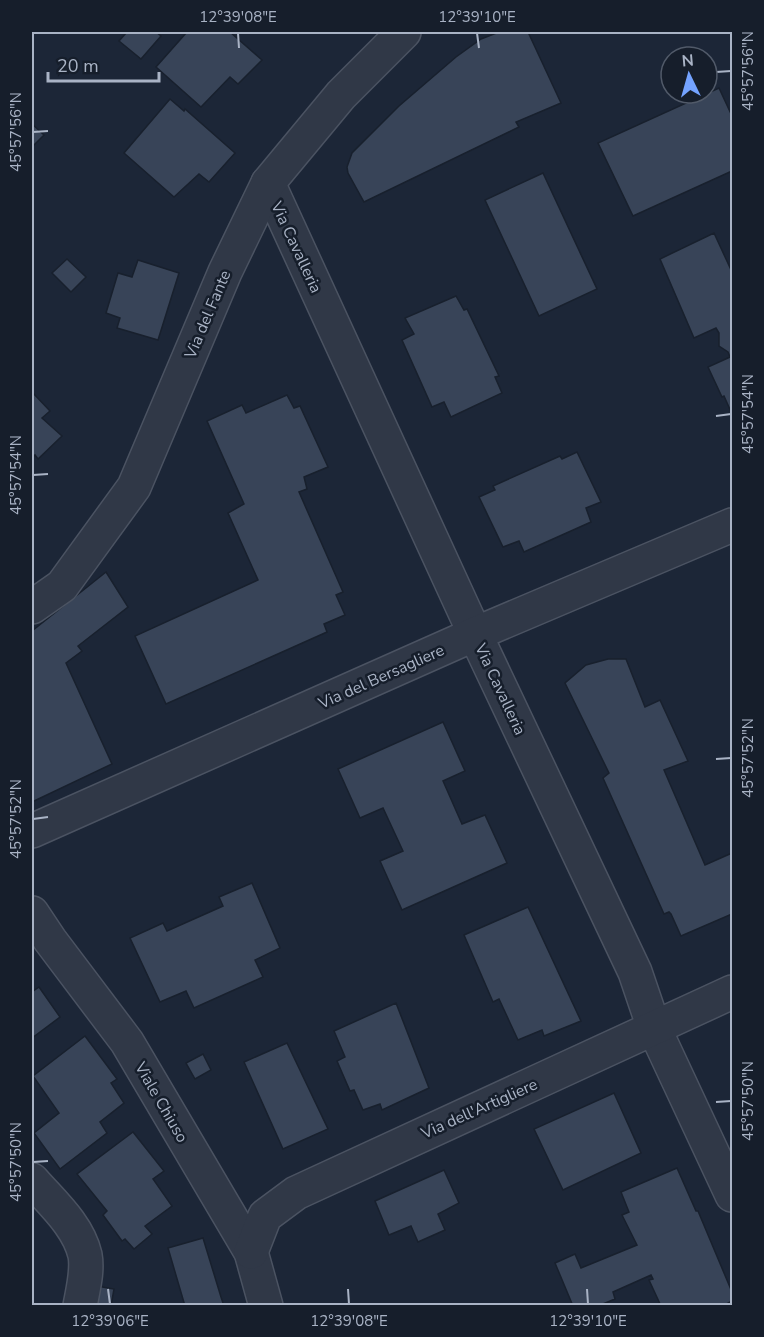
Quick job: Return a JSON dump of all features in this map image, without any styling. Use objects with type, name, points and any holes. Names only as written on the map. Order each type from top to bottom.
[{"type":"street","name":"Via del Fante","points":[[32,607],[62,586],[134,487],[225,272],[268,183],[341,95],[404,32]]},
{"type":"street","name":"Via Cavalleria","points":[[268,183],[475,634],[635,972],[654,1028],[732,1195]]},
{"type":"street","name":"Via del Bersagliere","points":[[32,831],[475,634],[732,525]]},
{"type":"street","name":"Viale Chiuso","points":[[32,913],[127,1042],[251,1252],[267,1305]]},
{"type":"street","name":"Via dell'Artigliere","points":[[251,1252],[265,1216],[296,1193],[732,992]]},
{"type":"street","points":[[32,1180],[77,1232],[85,1256],[81,1305]]},
{"type":"building","points":[[127,32],[156,32],[161,36],[141,59],[119,41]]},
{"type":"building","points":[[187,32],[230,32],[262,60],[238,84],[230,77],[201,107],[156,67]]},
{"type":"building","points":[[499,32],[528,32],[561,103],[516,122],[519,127],[364,202],[348,173],[347,167],[352,153],[399,106],[456,57],[481,39]]},
{"type":"building","points":[[719,88],[732,116],[732,171],[633,216],[598,143],[682,105],[719,105]]},
{"type":"building","points":[[170,99],[184,111],[185,109],[235,153],[209,182],[199,174],[174,197],[124,153]]},
{"type":"building","points":[[32,124],[44,135],[32,147]]},
{"type":"building","points":[[543,173],[597,289],[539,316],[485,200]]},
{"type":"building","points":[[714,233],[732,272],[732,414],[708,367],[730,357],[728,352],[719,346],[719,333],[716,328],[694,338],[660,259]]},
{"type":"building","points":[[67,259],[86,277],[71,292],[52,273]]},
{"type":"building","points":[[138,260],[179,273],[158,340],[117,328],[120,318],[106,313],[118,273],[132,277]]},
{"type":"building","points":[[456,296],[464,310],[467,309],[499,376],[495,377],[502,393],[451,417],[444,402],[432,407],[402,340],[414,334],[405,318]]},
{"type":"building","points":[[32,392],[50,411],[42,418],[62,436],[38,459],[35,455],[32,458]]},
{"type":"building","points":[[287,395],[294,408],[300,406],[328,467],[304,477],[307,489],[299,492],[343,592],[336,595],[345,615],[324,624],[327,632],[166,704],[135,636],[258,580],[228,513],[244,504],[207,421],[242,405],[246,413]]},
{"type":"building","points":[[577,452],[601,502],[586,508],[591,522],[524,552],[519,541],[503,547],[479,497],[495,490],[493,486],[560,456],[562,459]]},
{"type":"building","points":[[106,572],[128,607],[78,646],[82,651],[66,663],[112,764],[32,802],[32,631]]},
{"type":"building","points":[[608,659],[626,659],[645,707],[660,700],[688,761],[664,770],[705,865],[732,853],[732,914],[681,936],[671,914],[669,912],[664,914],[603,778],[609,773],[565,683],[586,665]]},
{"type":"building","points":[[443,722],[465,771],[443,781],[462,824],[485,815],[507,863],[402,910],[380,861],[403,851],[383,808],[360,818],[338,769]]},
{"type":"building","points":[[252,883],[280,948],[255,960],[263,977],[194,1008],[186,991],[160,1002],[130,938],[163,923],[167,931],[223,906],[219,897]]},
{"type":"building","points":[[528,907],[581,1021],[544,1036],[542,1030],[518,1040],[499,999],[493,1002],[464,935]]},
{"type":"building","points":[[39,987],[60,1017],[32,1038],[32,992]]},
{"type":"building","points":[[396,1003],[429,1088],[382,1110],[380,1104],[363,1110],[354,1090],[350,1091],[337,1061],[345,1057],[334,1031]]},
{"type":"building","points":[[85,1036],[117,1079],[111,1083],[124,1103],[100,1122],[107,1133],[60,1169],[34,1133],[59,1113],[33,1076]]},
{"type":"building","points":[[287,1043],[328,1129],[283,1149],[244,1062]]},
{"type":"building","points":[[203,1054],[211,1070],[195,1079],[186,1063]]},
{"type":"building","points":[[614,1093],[641,1153],[563,1190],[534,1129]]},
{"type":"building","points":[[133,1132],[164,1171],[153,1179],[172,1206],[145,1226],[152,1234],[134,1249],[125,1239],[122,1241],[103,1215],[107,1211],[77,1174]]},
{"type":"building","points":[[677,1168],[732,1292],[732,1301],[723,1306],[661,1306],[649,1280],[653,1279],[651,1275],[613,1292],[615,1299],[598,1306],[573,1306],[555,1263],[575,1254],[581,1268],[637,1245],[622,1215],[629,1212],[621,1192]]},
{"type":"building","points":[[444,1170],[459,1203],[438,1214],[445,1230],[418,1242],[411,1226],[389,1235],[375,1201]]},
{"type":"building","points":[[203,1238],[224,1306],[185,1306],[168,1248]]},
{"type":"building","points":[[91,1285],[114,1289],[111,1306],[87,1306]]}]
